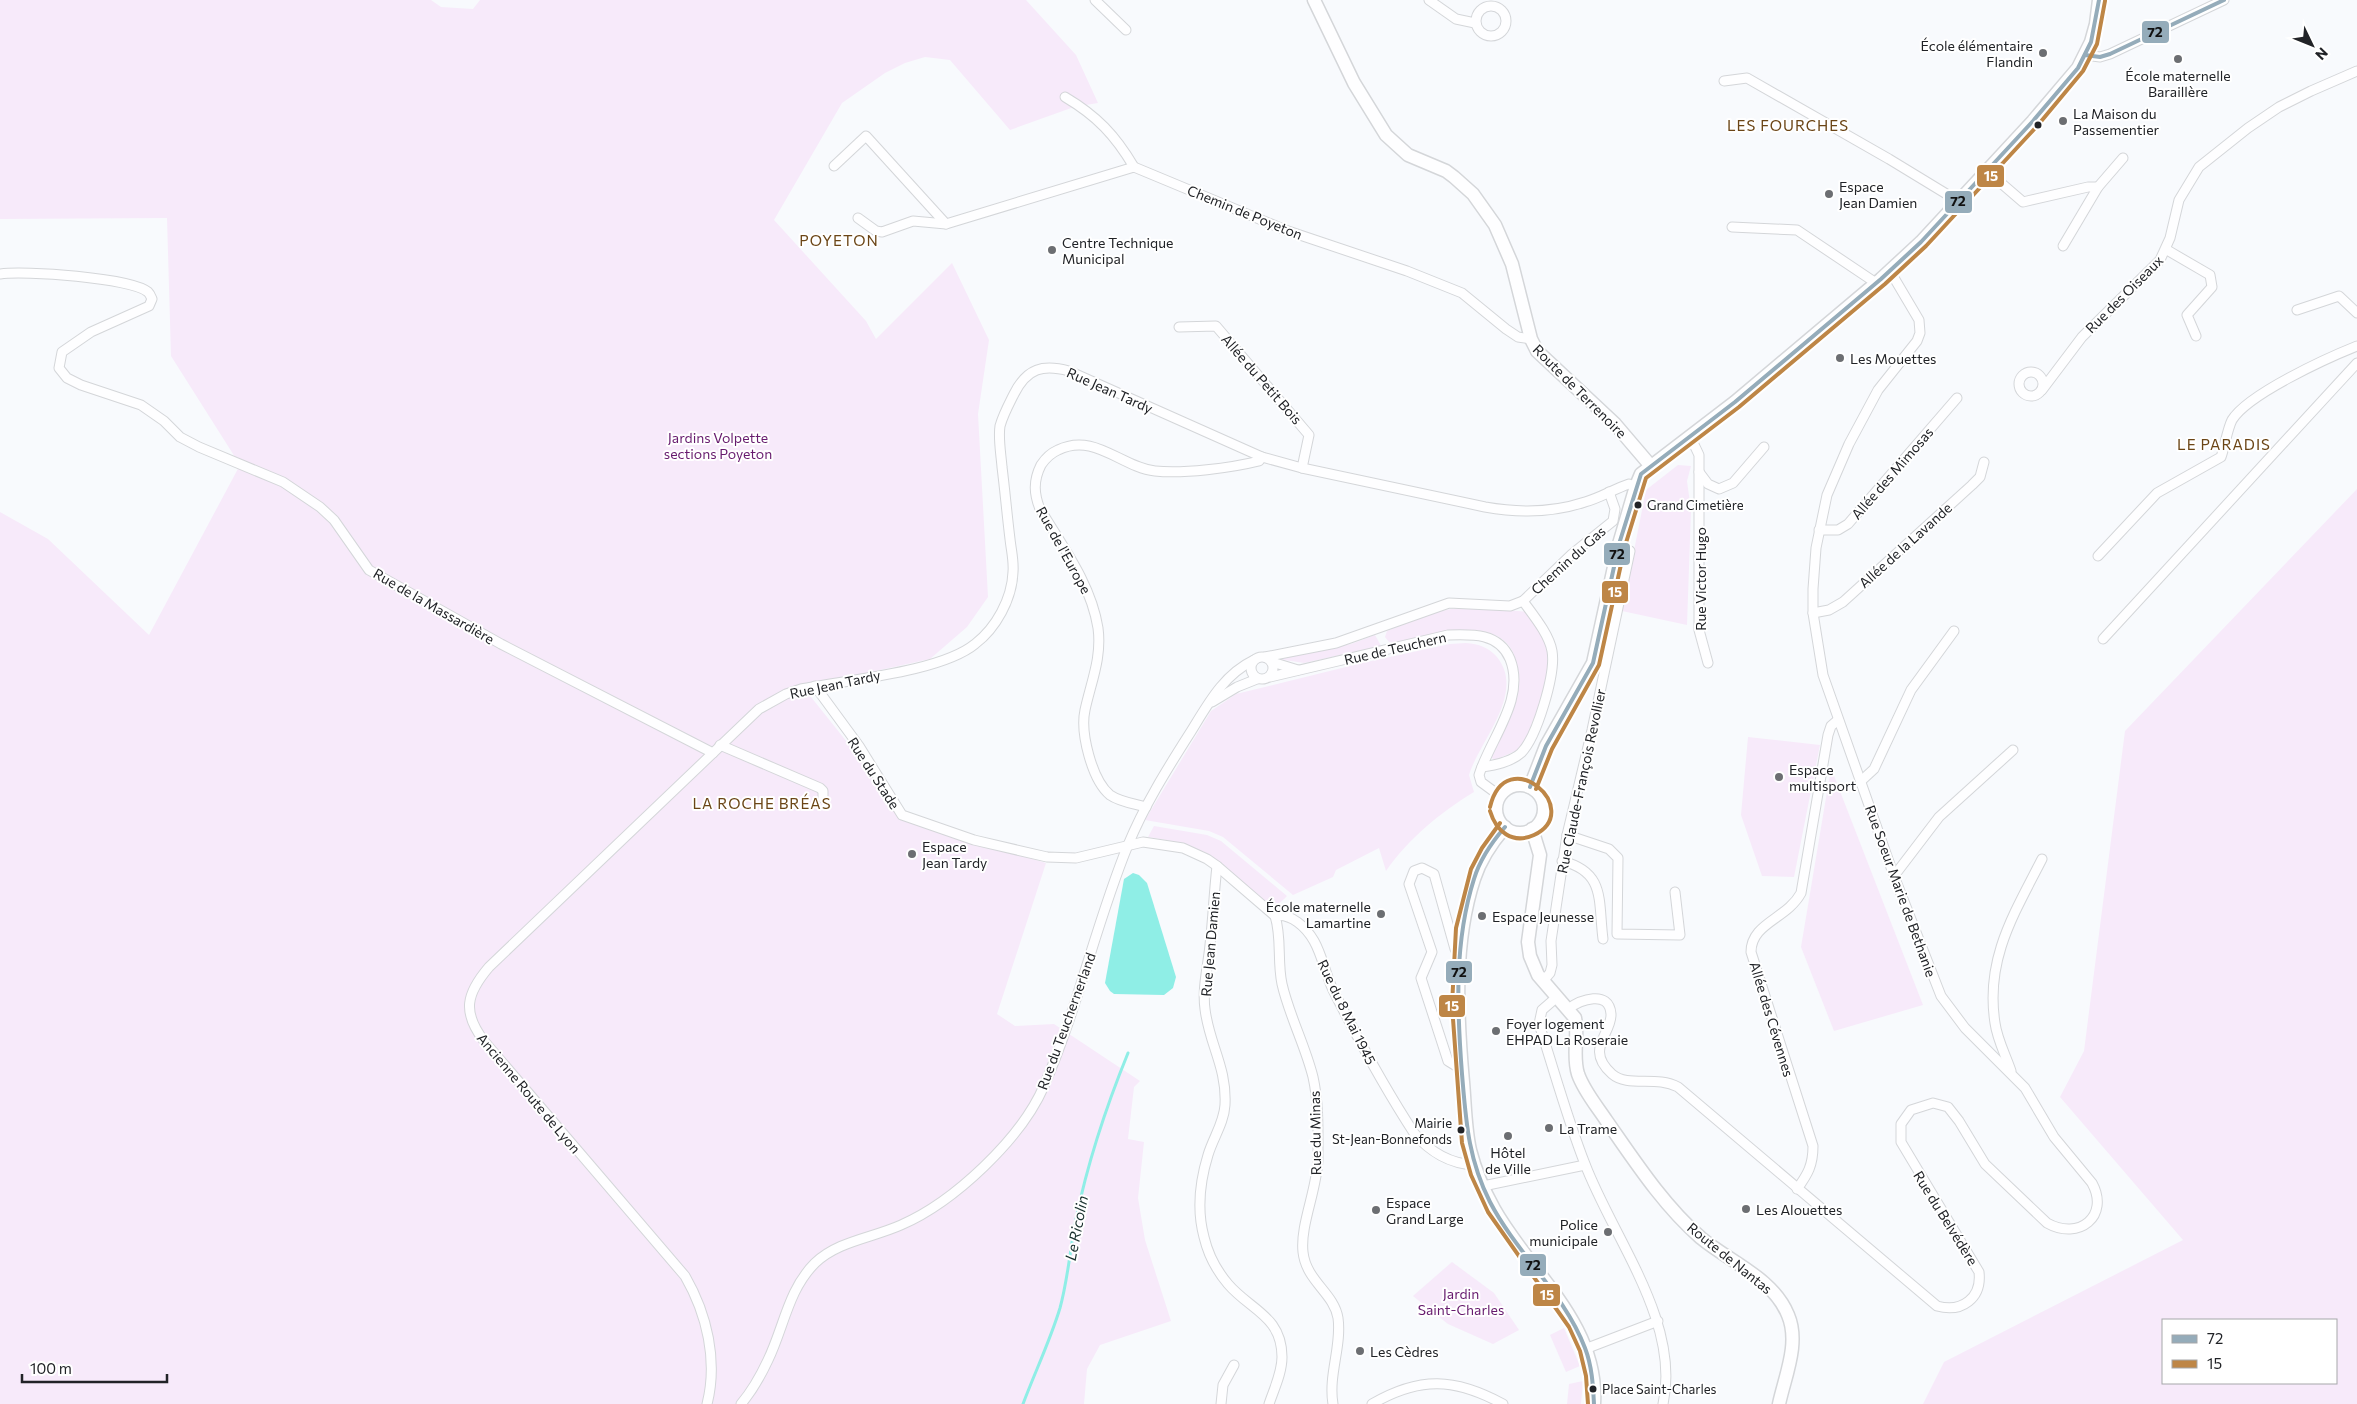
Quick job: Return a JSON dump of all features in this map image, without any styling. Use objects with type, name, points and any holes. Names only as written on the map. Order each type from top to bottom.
[{"type":"main road","points":[[1314,0],[1354,83],[1386,135],[1408,155],[1454,176],[1473,194],[1495,225],[1512,264],[1531,339]]},
{"type":"main road","points":[[1530,787],[1546,746],[1593,663],[1619,544],[1641,474],[1734,402],[1921,242],[2053,98],[2078,68],[2085,55],[2096,24],[2099,0]]},
{"type":"main road","name":"Route de Terrenoire","points":[[1531,339],[1543,357],[1601,410],[1650,466]]},
{"type":"main road","points":[[1517,785],[1530,787],[1541,797],[1544,812],[1538,825],[1532,830],[1518,832],[1505,827],[1497,816],[1497,802],[1500,796],[1517,785]]},
{"type":"main road","points":[[1505,827],[1494,840],[1474,877],[1468,899],[1461,950],[1458,1007],[1461,1069],[1475,1165],[1482,1186],[1495,1211],[1573,1318],[1585,1349],[1595,1391],[1594,1404]]},
{"type":"main road","name":"Route de Nantas","points":[[1532,830],[1540,855],[1528,949],[1534,968],[1568,1009],[1576,1024],[1575,1060],[1579,1075],[1613,1130],[1658,1191],[1684,1220],[1718,1251],[1760,1280],[1786,1309],[1792,1325],[1793,1340],[1779,1404]]},
{"type":"street","points":[[1095,0],[1126,30]]},
{"type":"street","points":[[1428,0],[1456,19],[1475,23]]},
{"type":"street","points":[[2085,55],[2100,57],[2110,54],[2224,0]]},
{"type":"street","name":"Rue des Oiseaux","points":[[2042,390],[2082,337],[2148,274],[2167,250],[2178,200],[2199,168],[2242,133],[2279,107],[2357,72]]},
{"type":"street","points":[[1724,81],[1747,78],[1889,158],[1958,201]]},
{"type":"street","points":[[858,218],[876,231],[882,232],[913,221],[946,224],[1134,166],[1109,130],[1094,116],[1065,97]]},
{"type":"street","points":[[834,166],[866,136],[946,224]]},
{"type":"street","points":[[2063,246],[2098,187],[2123,158]]},
{"type":"street","name":"Chemin de Poyeton","points":[[1134,166],[1288,230],[1407,271],[1462,293],[1512,333],[1518,337],[1531,339]]},
{"type":"street","points":[[1987,171],[2023,202],[2088,187],[2098,187]]},
{"type":"street","points":[[1732,227],[1797,230],[1876,282]]},
{"type":"street","points":[[2167,250],[2210,275],[2212,287],[2187,315],[2196,336]]},
{"type":"street","name":"Rue Soeur Marie de Bethanie","points":[[1890,270],[1919,320],[1920,334],[1878,390],[1862,418],[1827,495],[1814,565],[1813,613],[1823,676],[1894,876],[1941,996],[1965,1028],[2025,1088],[2047,1125]]},
{"type":"street","name":"Rue de la Massardière","points":[[0,274],[40,273],[91,278],[137,287],[148,292],[152,299],[149,306],[91,332],[62,352],[59,368],[67,378],[81,385],[141,405],[164,421],[180,437],[283,482],[320,507],[334,520],[369,570],[501,644],[713,753]]},
{"type":"street","points":[[2297,310],[2339,296],[2357,313]]},
{"type":"street","name":"Allée du Petit Bois","points":[[1179,327],[1216,326],[1309,435],[1302,468]]},
{"type":"street","points":[[2098,556],[2157,493],[2222,457],[2232,421],[2262,393],[2357,346]]},
{"type":"street","points":[[2103,639],[2357,363]]},
{"type":"street","name":"Rue Jean Tardy","points":[[713,753],[759,709],[772,700],[815,686],[902,671],[957,655],[975,644],[1000,616],[1009,594],[1013,573],[1000,450],[1000,426],[1017,388],[1027,376],[1041,367],[1055,367],[1069,371],[1262,457],[1302,468],[1509,511],[1548,510],[1567,507],[1586,502],[1629,484],[1636,486]]},
{"type":"street","name":"Allée des Mimosas","points":[[1819,530],[1838,530],[1848,524],[1957,398]]},
{"type":"street","name":"Rue Victor Hugo","points":[[1690,436],[1699,455],[1699,630],[1708,663]]},
{"type":"street","name":"Rue de l'Europe","points":[[1146,807],[1111,795],[1100,782],[1090,758],[1084,721],[1097,668],[1097,626],[1091,598],[1082,578],[1036,499],[1037,474],[1044,461],[1053,452],[1065,446],[1077,444],[1090,445],[1138,466],[1160,471],[1245,465],[1259,461],[1262,457]]},
{"type":"street","points":[[1699,472],[1708,484],[1719,489],[1733,484],[1764,447]]},
{"type":"street","name":"Allée de la Lavande","points":[[1813,613],[1829,610],[1842,602],[1972,485],[1980,477],[1984,462]]},
{"type":"street","name":"Chemin du Gas","points":[[1482,767],[1509,760],[1523,752],[1545,701],[1550,680],[1552,651],[1549,642],[1524,601],[1572,554],[1613,521],[1615,509],[1609,492]]},
{"type":"street","name":"Rue Claude-François Revollier","points":[[1543,981],[1550,973],[1552,965],[1551,942],[1562,861],[1630,550]]},
{"type":"street","points":[[1298,670],[1264,680],[1257,679],[1251,670],[1254,660],[1268,660],[1351,639],[1414,614],[1449,603],[1510,606],[1524,601]]},
{"type":"street","points":[[1861,781],[1874,769],[1911,690],[1954,631]]},
{"type":"street","name":"Rue de Teuchern","points":[[1298,670],[1448,635],[1476,635],[1497,641],[1507,653],[1512,665],[1513,692],[1502,723],[1482,767]]},
{"type":"street","name":"Rue du Teuchernerland","points":[[741,1404],[769,1359],[796,1288],[813,1265],[827,1252],[839,1246],[871,1237],[925,1213],[987,1162],[1024,1121],[1035,1104],[1050,1070],[1128,844],[1146,807],[1207,705],[1233,673],[1254,660]]},
{"type":"street","points":[[1268,660],[1298,670]]},
{"type":"street","points":[[1268,660],[1273,672],[1270,677]]},
{"type":"street","name":"Rue du Teuchernerland","points":[[1207,705],[1237,687],[1257,679]]},
{"type":"street","name":"Rue du Stade","points":[[815,686],[859,746],[902,815],[974,840],[1047,857],[1076,858],[1128,844]]},
{"type":"street","name":"Allée des Cévennes","points":[[1797,1188],[1809,1173],[1813,1162],[1813,1146],[1751,952],[1751,946],[1763,927],[1785,914],[1801,893],[1828,735],[1831,726],[1838,720]]},
{"type":"street","points":[[720,746],[817,787],[823,791],[823,798]]},
{"type":"street","points":[[1894,876],[1939,817],[2013,750]]},
{"type":"street","name":"Ancienne Route de Lyon","points":[[708,1404],[711,1371],[709,1348],[698,1300],[685,1276],[484,1041],[470,1017],[469,1006],[470,993],[488,967],[713,753]]},
{"type":"street","points":[[1482,767],[1480,775],[1482,782],[1500,796]]},
{"type":"street","points":[[1567,835],[1609,849],[1618,858],[1617,934],[1680,935],[1675,892]]},
{"type":"street","name":"Rue du 8 Mai 1945","points":[[1128,844],[1143,842],[1183,848],[1207,859],[1217,866],[1276,916],[1285,914],[1292,918],[1314,941],[1325,974],[1356,1036],[1414,1133],[1422,1143],[1444,1157],[1454,1162],[1475,1165]]},
{"type":"street","points":[[2012,1074],[1995,1025],[1992,986],[2006,931],[2042,859]]},
{"type":"street","points":[[1562,861],[1579,865],[1596,882],[1602,940]]},
{"type":"street","name":"Rue Jean Damien","points":[[1217,866],[1204,1009],[1225,1081],[1224,1108],[1218,1132],[1208,1154],[1202,1183],[1201,1220],[1204,1238],[1218,1270],[1242,1299],[1267,1317],[1276,1330],[1281,1345],[1282,1358],[1269,1404]]},
{"type":"street","points":[[1461,950],[1455,949],[1434,874],[1422,868],[1414,871],[1409,884],[1432,952],[1421,978],[1448,1061],[1461,1069]]},
{"type":"street","name":"Rue du Minas","points":[[1276,916],[1279,927],[1282,984],[1309,1063],[1317,1108],[1316,1182],[1302,1251],[1309,1274],[1331,1302],[1337,1315],[1339,1329],[1331,1393],[1333,1404]]},
{"type":"street","points":[[1557,996],[1542,1010],[1538,1024],[1585,1165],[1658,1321],[1667,1362],[1666,1391],[1663,1404]]},
{"type":"street","name":"Rue du Belvédère","points":[[1568,1009],[1587,999],[1599,999],[1606,1003],[1611,1016],[1601,1040],[1600,1048],[1601,1056],[1608,1070],[1622,1080],[1667,1081],[1678,1087],[1929,1300],[1946,1308],[1961,1307],[1969,1303],[1979,1287],[1979,1272],[1905,1151],[1900,1132],[1904,1116],[1911,1110],[1925,1104],[1941,1104],[1948,1107],[1959,1121],[1985,1164],[1999,1178],[2047,1223],[2057,1229],[2075,1230],[2083,1227],[2094,1214],[2097,1200],[2096,1190],[2047,1125]]},
{"type":"street","points":[[1482,1186],[1585,1165]]},
{"type":"street","points":[[1585,1349],[1658,1321]]},
{"type":"street","points":[[1221,1404],[1223,1385],[1234,1365]]},
{"type":"street","points":[[1372,1404],[1408,1386],[1435,1382],[1488,1396],[1503,1404]]},
{"type":"green space","name":"Jardins Volpette sections Poyeton","points":[[0,0],[431,0],[441,7],[473,9],[480,0],[1026,0],[1076,55],[1098,103],[1074,107],[1010,130],[950,60],[925,57],[905,63],[885,73],[842,103],[774,220],[866,321],[876,339],[952,263],[989,340],[978,414],[988,597],[967,627],[930,659],[803,687],[859,757],[898,818],[1046,863],[997,1014],[1015,1026],[1054,1024],[1140,1081],[1134,1087],[1128,1139],[1144,1142],[1138,1198],[1145,1240],[1171,1321],[1100,1345],[1087,1369],[1084,1404],[0,1404],[0,512],[48,539],[149,635],[240,465],[171,356],[167,218],[0,219]]},
{"type":"green space","points":[[1678,465],[1691,466],[1687,481],[1691,510],[1687,625],[1622,611],[1646,490]]},
{"type":"green space","points":[[2357,489],[2357,1404],[1923,1404],[1944,1362],[2183,1240],[2060,1097],[2084,1051],[2125,731]]},
{"type":"green space","points":[[1472,607],[1528,612],[1547,644],[1550,660],[1538,716],[1520,749],[1495,760],[1492,758],[1492,755],[1510,716],[1519,688],[1518,668],[1511,648],[1499,637],[1484,631],[1447,632],[1395,643],[1389,642],[1385,637],[1387,631],[1418,618],[1450,609]]},
{"type":"green space","points":[[1375,635],[1381,646],[1304,663],[1278,659],[1351,644]]},
{"type":"green space","points":[[1466,643],[1483,647],[1497,657],[1505,671],[1506,686],[1504,701],[1498,716],[1469,775],[1474,792],[1449,808],[1426,827],[1404,848],[1386,871],[1379,848],[1336,870],[1333,877],[1293,895],[1223,837],[1209,831],[1145,820],[1211,711],[1236,694],[1362,663],[1450,644]]},
{"type":"green space","name":"Espace multisport","points":[[1748,737],[1820,745],[1794,877],[1762,876],[1741,815]]},
{"type":"green space","name":"Espace multisport","points":[[1831,768],[1923,1005],[1834,1031],[1801,947]]},
{"type":"green space","points":[[1154,826],[1207,835],[1221,841],[1287,896],[1276,904],[1264,900],[1212,856],[1177,842],[1148,837]]},
{"type":"green space","name":"Jardin Saint-Charles","points":[[1452,1262],[1494,1293],[1519,1330],[1493,1344],[1448,1324],[1413,1296]]},
{"type":"green space","points":[[1564,1328],[1580,1366],[1566,1372],[1550,1335]]},
{"type":"green space","points":[[1583,1381],[1581,1404],[1567,1404],[1569,1384]]},
{"type":"water","points":[[1133,873],[1139,875],[1147,883],[1176,977],[1173,988],[1164,995],[1114,994],[1105,983],[1124,879]]},
{"type":"waterway","name":"Le Ricolin","points":[[1023,1404],[1060,1308],[1076,1219],[1086,1176],[1105,1114],[1128,1053]]},
{"type":"transit line","name":"72","points":[[1530,787],[1546,746],[1593,663],[1619,544],[1641,474],[1735,402],[1881,279],[1921,242],[2033,121],[2078,68],[2091,42],[2099,0]]},
{"type":"transit line","name":"72","points":[[2085,55],[2100,57],[2110,54],[2224,0]]},
{"type":"transit line","name":"15","points":[[1536,789],[1552,749],[1599,665],[1625,546],[1646,478],[1739,407],[1885,284],[1926,246],[2038,125],[2083,71],[2097,44],[2105,1]]},
{"type":"transit line","name":"15","points":[[1490,807],[1499,788],[1511,780],[1525,780],[1538,786],[1547,797],[1551,811],[1548,824],[1534,835],[1526,838],[1512,837],[1506,834],[1496,825],[1490,811]]},
{"type":"transit line","name":"15","points":[[1500,823],[1482,848],[1471,869],[1456,928],[1452,1005],[1462,1143],[1471,1175],[1488,1212],[1569,1327],[1580,1351],[1586,1376],[1588,1404]]},
{"type":"transit line","name":"72","points":[[1505,827],[1487,851],[1474,879],[1463,927],[1460,951],[1458,1000],[1460,1050],[1469,1140],[1477,1170],[1490,1202],[1513,1239],[1553,1291],[1576,1328],[1589,1362],[1594,1404]]},
{"type":"place","name":"École élémentaire Flandin","points":[[2043,53]]},
{"type":"place","name":"École maternelle Baraillère","points":[[2178,59]]},
{"type":"place","name":"La Maison du Passementier","points":[[2063,121]]},
{"type":"place","name":"Espace Jean Damien","points":[[1829,194]]},
{"type":"place","name":"Centre Technique Municipal","points":[[1052,250]]},
{"type":"place","name":"Les Mouettes","points":[[1840,358]]},
{"type":"place","name":"Grand Cimetière","points":[[1638,505]]},
{"type":"place","name":"Espace multisport","points":[[1779,777]]},
{"type":"place","name":"Espace Jean Tardy","points":[[912,854]]},
{"type":"place","name":"École maternelle Lamartine","points":[[1381,914]]},
{"type":"place","name":"Espace Jeunesse","points":[[1482,916]]},
{"type":"place","name":"Foyer logement EHPAD La Roseraie","points":[[1496,1031]]},
{"type":"place","name":"La Trame","points":[[1549,1128]]},
{"type":"place","name":"Mairie St-Jean-Bonnefonds","points":[[1461,1130]]},
{"type":"place","name":"Hôtel de Ville","points":[[1508,1136]]},
{"type":"place","name":"Les Alouettes","points":[[1746,1209]]},
{"type":"place","name":"Espace Grand Large","points":[[1376,1210]]},
{"type":"place","name":"Police municipale","points":[[1608,1232]]},
{"type":"place","name":"Les Cèdres","points":[[1360,1351]]},
{"type":"place","name":"Place Saint-Charles","points":[[1593,1389]]},
{"type":"district","name":"LES FOURCHES","points":[[1788,125]]},
{"type":"district","name":"POYETON","points":[[839,240]]},
{"type":"district","name":"LE PARADIS","points":[[2224,444]]},
{"type":"district","name":"LA ROCHE BRÉAS","points":[[762,803]]}]
